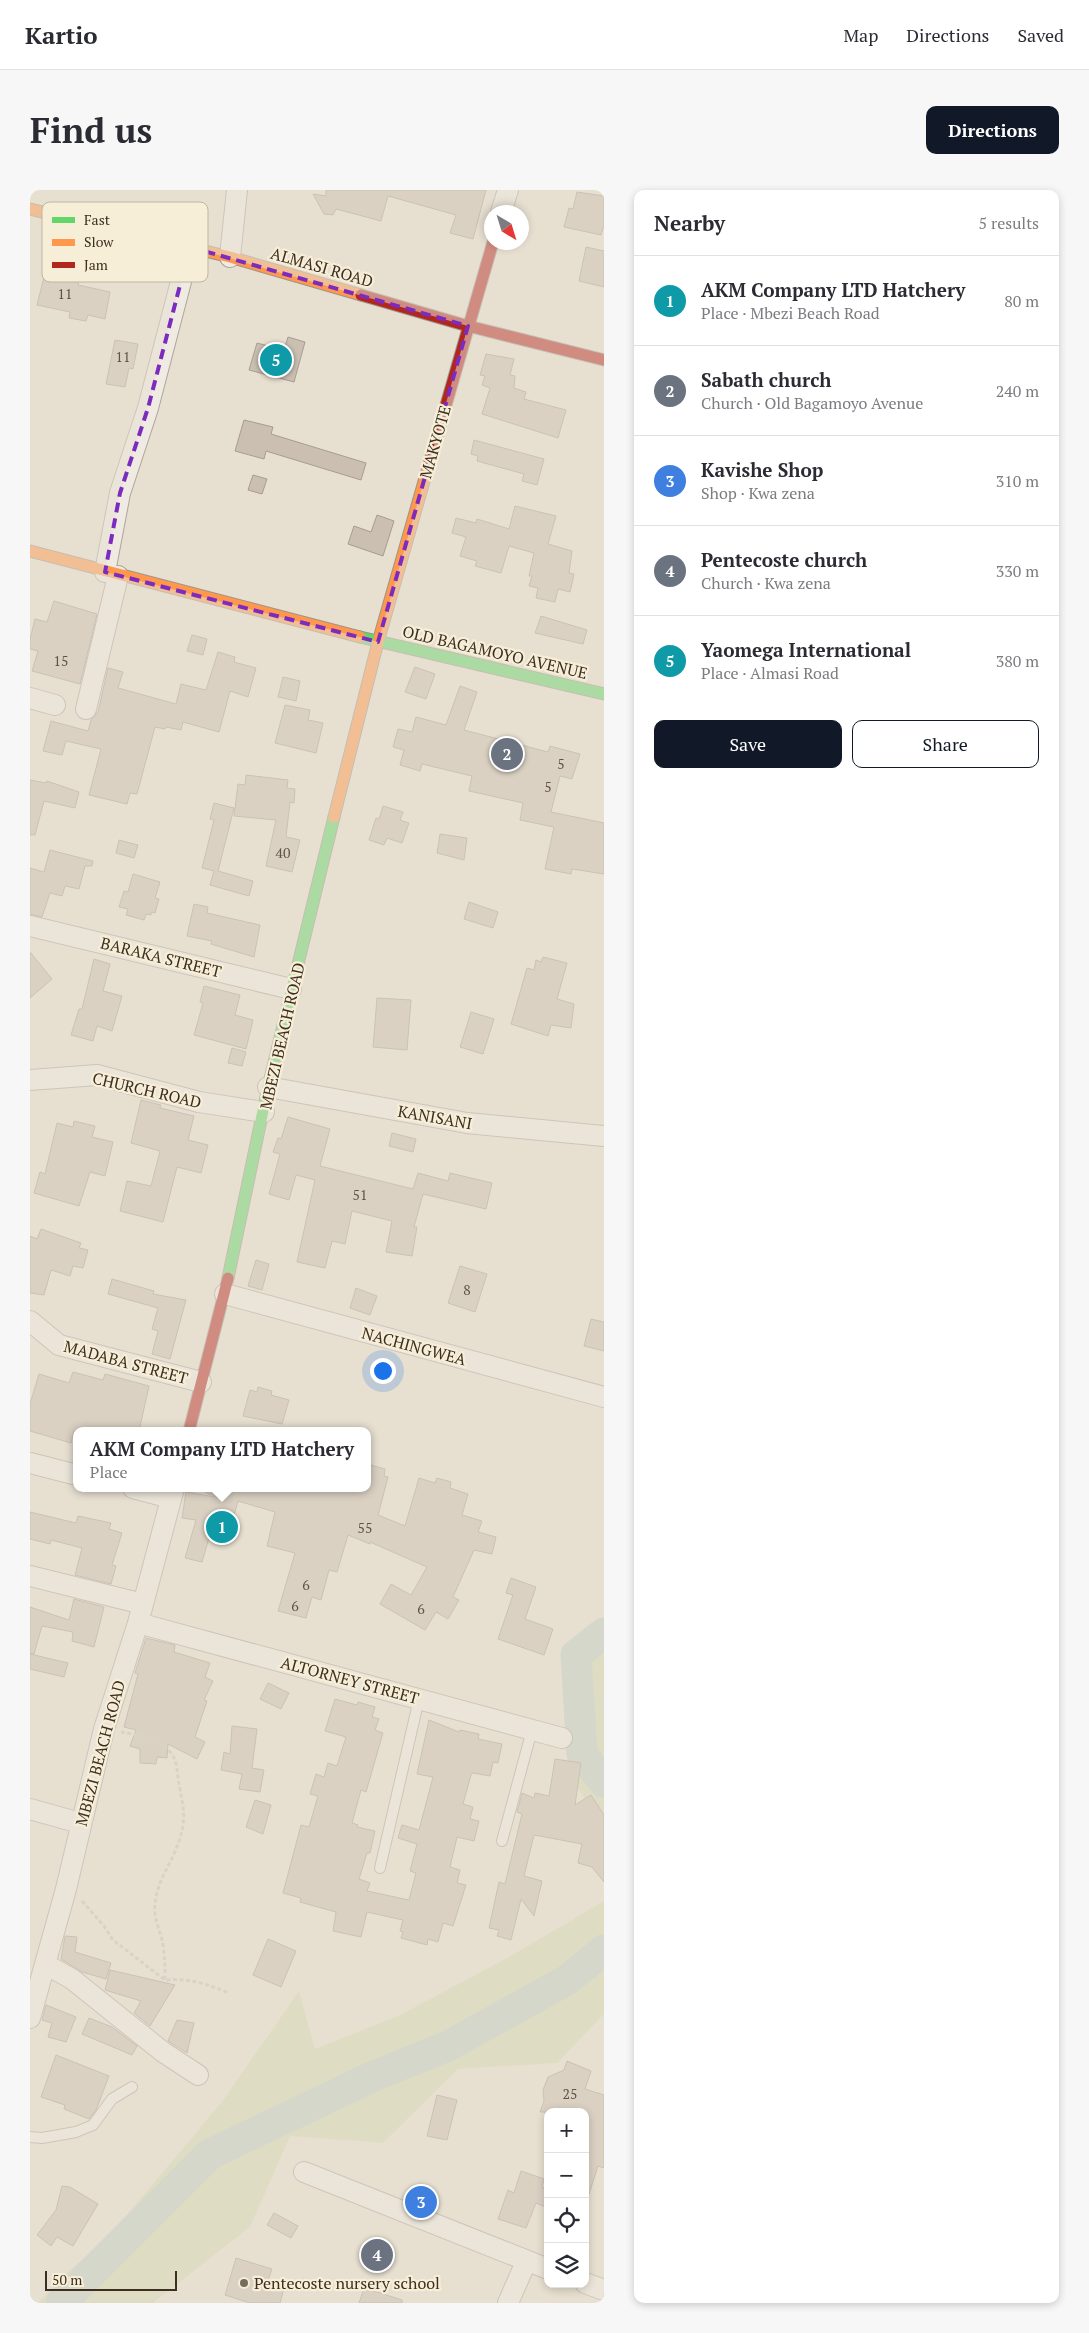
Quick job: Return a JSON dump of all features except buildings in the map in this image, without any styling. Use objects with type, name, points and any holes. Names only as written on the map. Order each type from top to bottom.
[{"type":"street","points":[[230,257],[237,190]]},
{"type":"street","points":[[503,205],[508,190]]},
{"type":"street","name":"MAKYOTE","points":[[378,642],[491,250]]},
{"type":"street","name":"ALMASI ROAD","points":[[208,252],[468,326],[604,360]]},
{"type":"street","points":[[86,709],[111,574],[120,493],[148,408],[181,282]]},
{"type":"street","name":"OLD BAGAMOYO AVENUE","points":[[30,551],[111,574],[378,642],[604,694]]},
{"type":"street","name":"MBEZI BEACH ROAD","points":[[189,1427],[225,1294],[268,1087],[378,642]]},
{"type":"street","points":[[30,698],[55,705]]},
{"type":"street","name":"BARAKA STREET","points":[[30,926],[291,989]]},
{"type":"street","name":"CHURCH ROAD","points":[[30,1080],[97,1075],[199,1102],[264,1112]]},
{"type":"street","name":"KANISANI","points":[[268,1087],[467,1123],[604,1136]]},
{"type":"street","name":"NACHINGWEA","points":[[225,1294],[604,1397]]},
{"type":"street","name":"MADABA STREET","points":[[30,1321],[59,1345],[201,1382]]},
{"type":"street","points":[[30,1463],[73,1474]]},
{"type":"street","name":"MBEZI BEACH ROAD","points":[[30,2018],[66,1889],[80,1823],[104,1729],[140,1613],[173,1493]]},
{"type":"street","name":"ALTORNEY STREET","points":[[30,1576],[140,1613],[419,1699],[562,1738]]},
{"type":"street","points":[[30,1809],[80,1823]]},
{"type":"street","points":[[45,1964],[72,1979],[163,2052],[198,2075]]},
{"type":"street","points":[[304,2172],[544,2268]]},
{"type":"street","points":[[508,2303],[526,2262]]},
{"type":"street","points":[[589,2284],[604,2290]]},
{"type":"lane","points":[[380,1868],[419,1699]]},
{"type":"lane","points":[[502,1841],[532,1730]]},
{"type":"lane","points":[[30,2137],[42,2138],[76,2132],[93,2125],[112,2099],[132,2087]]},
{"type":"path","points":[[104,1729],[148,1738],[167,1748],[174,1758],[177,1767],[185,1812],[184,1819],[179,1841],[158,1884],[154,1906],[155,1923],[163,1943],[165,1980]]},
{"type":"path","points":[[66,1889],[88,1907],[113,1940],[165,1980],[177,1979],[211,1985],[228,1993]]},
{"type":"highlighted area","points":[[190,247],[468,326],[378,642],[105,572],[120,493],[148,408]]},
{"type":"green space","points":[[604,1629],[604,1828],[576,1785],[565,1715],[568,1657]]},
{"type":"green space","points":[[604,1901],[604,2014],[557,2063],[458,2069],[383,2143],[290,2136],[250,2227],[153,2303],[38,2303],[64,2275],[104,2242],[221,2103],[299,1991],[315,2049],[400,2015],[507,1958]]},
{"type":"waterway","points":[[604,1633],[576,1655],[582,1754],[604,1782]]},
{"type":"waterway","points":[[61,2303],[210,2154],[374,2076],[448,2046],[567,1980],[604,1950]]},
{"type":"traffic: fast","points":[[360,637],[604,694]]},
{"type":"traffic: fast","points":[[228,1278],[268,1087],[334,817]]},
{"type":"traffic: slow","points":[[30,209],[42,212]]},
{"type":"traffic: slow","points":[[208,252],[361,295]]},
{"type":"traffic: slow","points":[[334,817],[378,642],[429,464]]},
{"type":"traffic: slow","points":[[30,551],[360,637]]},
{"type":"traffic: jam","points":[[429,464],[491,250]]},
{"type":"traffic: jam","points":[[361,295],[468,326],[604,360]]},
{"type":"traffic: jam","points":[[190,1427],[228,1278]]},
{"type":"place","name":"Yaomega International","points":[[276,360]]},
{"type":"place","name":"Sabath church","points":[[507,754]]},
{"type":"place","name":"AKM Company LTD Hatchery","points":[[222,1527]]},
{"type":"place","name":"Kavishe Shop","points":[[421,2202]]},
{"type":"place","name":"Pentecoste church","points":[[377,2255]]},
{"type":"place","name":"Pentecoste nursery school","points":[[244,2283]]}]
